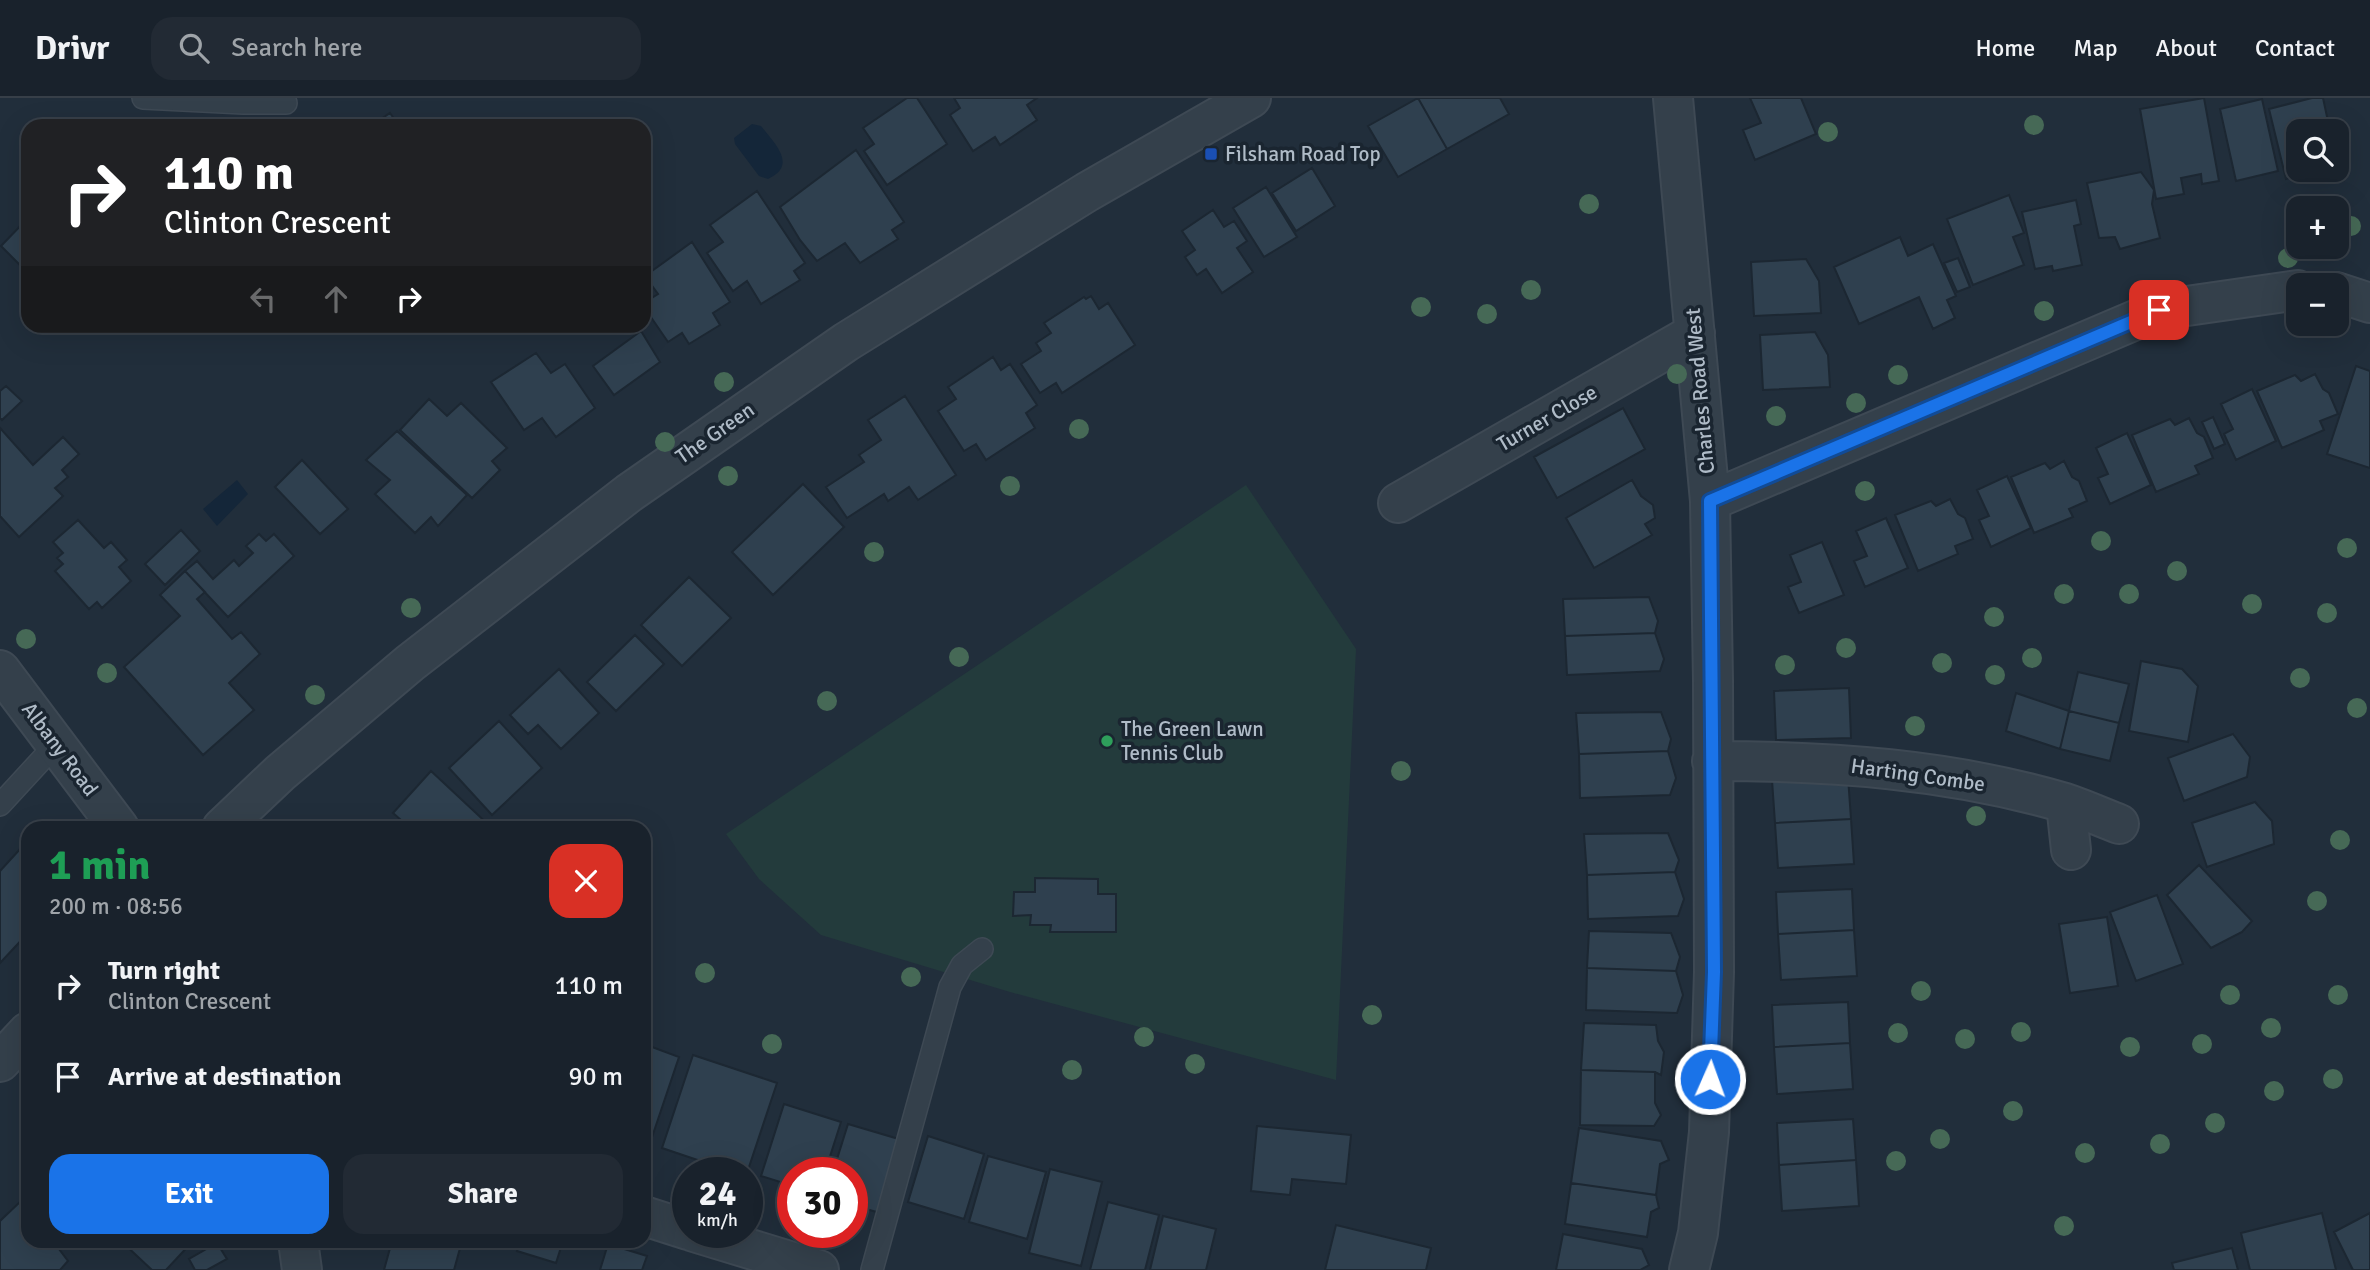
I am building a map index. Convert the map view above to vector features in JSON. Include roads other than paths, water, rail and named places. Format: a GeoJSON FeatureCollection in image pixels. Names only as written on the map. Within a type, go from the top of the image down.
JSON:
{"type":"FeatureCollection","features":[{"type":"Feature","properties":{"kind":"street","name":"The Green"},"geometry":{"type":"LineString","coordinates":[[229,821],[280,773],[410,663],[629,493],[846,342],[1087,192],[1251,98]]}},
{"type":"Feature","properties":{"kind":"street","name":"Charles Road West"},"geometry":{"type":"LineString","coordinates":[[1673,98],[1710,501],[1714,972],[1709,1132],[1698,1233],[1689,1270]]}},
{"type":"Feature","properties":{"kind":"street"},"geometry":{"type":"LineString","coordinates":[[1710,501],[2159,310],[2286,292]]}},
{"type":"Feature","properties":{"kind":"street"},"geometry":{"type":"LineString","coordinates":[[2349,296],[2370,303]]}},
{"type":"Feature","properties":{"kind":"street","name":"Turner Close"},"geometry":{"type":"LineString","coordinates":[[1398,503],[1695,333]]}},
{"type":"Feature","properties":{"kind":"street","name":"Albany Road"},"geometry":{"type":"LineString","coordinates":[[0,670],[114,821]]}},
{"type":"Feature","properties":{"kind":"street","name":"Harting Combe"},"geometry":{"type":"LineString","coordinates":[[1712,761],[1798,761],[1894,770],[1984,783],[2066,804],[2119,824]]}},
{"type":"Feature","properties":{"kind":"street"},"geometry":{"type":"LineString","coordinates":[[2066,804],[2071,850]]}},
{"type":"Feature","properties":{"kind":"street"},"geometry":{"type":"LineString","coordinates":[[0,1062],[21,1040]]}},
{"type":"Feature","properties":{"kind":"street"},"geometry":{"type":"LineString","coordinates":[[651,1218],[672,1225]]}},
{"type":"Feature","properties":{"kind":"street"},"geometry":{"type":"LineString","coordinates":[[299,1248],[302,1270]]}},
{"type":"Feature","properties":{"kind":"street"},"geometry":{"type":"LineString","coordinates":[[747,1248],[819,1270]]}},
{"type":"Feature","properties":{"kind":"lane"},"geometry":{"type":"LineString","coordinates":[[143,98],[286,103]]}},
{"type":"Feature","properties":{"kind":"lane"},"geometry":{"type":"LineString","coordinates":[[0,805],[57,743]]}},
{"type":"Feature","properties":{"kind":"lane"},"geometry":{"type":"LineString","coordinates":[[872,1270],[950,987],[962,965],[982,948]]}},
{"type":"Feature","properties":{"kind":"water"},"geometry":{"type":"Polygon","coordinates":[[[752,124],[761,126],[781,154],[782,167],[768,179],[759,176],[735,144],[734,138],[752,124]]]}},
{"type":"Feature","properties":{"kind":"water"},"geometry":{"type":"Polygon","coordinates":[[[237,480],[248,494],[217,526],[203,509],[237,480]]]}},
{"type":"Feature","properties":{"kind":"place","name":"Filsham Road Top"},"geometry":{"type":"Point","coordinates":[1211,154]}},
{"type":"Feature","properties":{"kind":"place","name":"The Green Lawn Tennis Club"},"geometry":{"type":"Point","coordinates":[1107,741]}}]}
